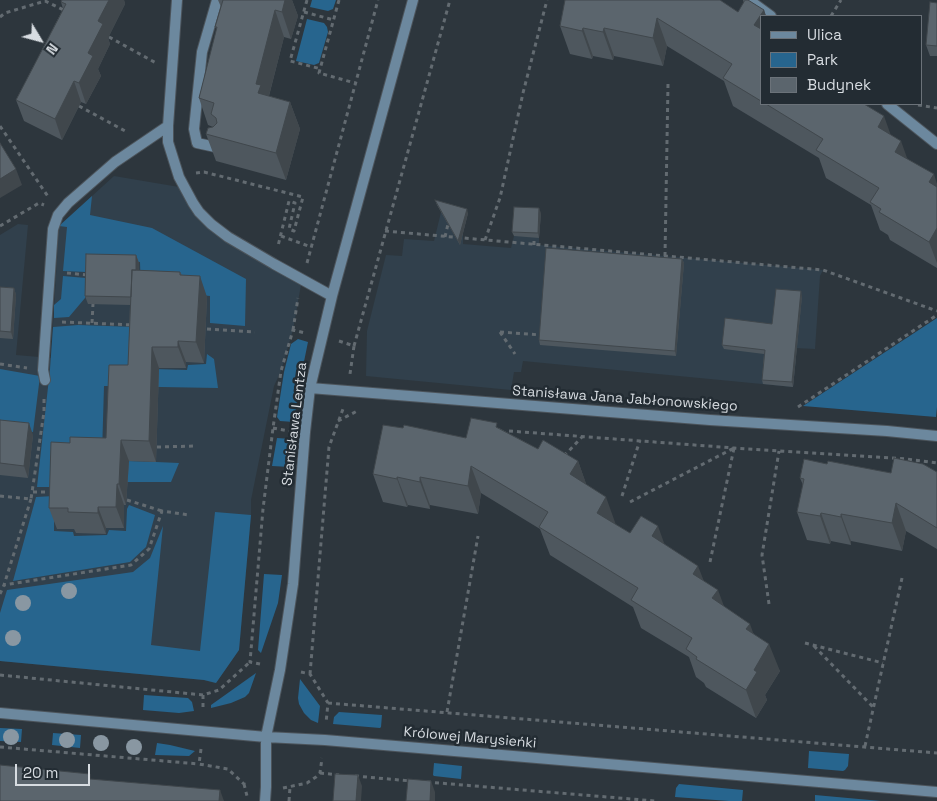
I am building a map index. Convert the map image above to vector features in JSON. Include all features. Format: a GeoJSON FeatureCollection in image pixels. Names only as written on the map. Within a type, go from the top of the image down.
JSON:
{"type":"FeatureCollection","features":[{"type":"Feature","properties":{"kind":"street"},"geometry":{"type":"LineString","coordinates":[[177,0],[168,142],[179,177],[199,212],[211,224],[228,237],[332,296]]}},
{"type":"Feature","properties":{"kind":"street"},"geometry":{"type":"LineString","coordinates":[[217,0],[202,52],[194,129],[198,143],[220,148]]}},
{"type":"Feature","properties":{"kind":"street","name":"Stanisława Lentza"},"geometry":{"type":"LineString","coordinates":[[265,801],[266,736],[280,670],[293,584],[310,388],[332,296],[413,0]]}},
{"type":"Feature","properties":{"kind":"street"},"geometry":{"type":"LineString","coordinates":[[750,0],[770,15]]}},
{"type":"Feature","properties":{"kind":"street"},"geometry":{"type":"LineString","coordinates":[[888,105],[937,144]]}},
{"type":"Feature","properties":{"kind":"street"},"geometry":{"type":"LineString","coordinates":[[44,375],[53,229],[60,213],[68,203],[115,162],[168,126]]}},
{"type":"Feature","properties":{"kind":"street","name":"Stanisława Jana Jabłonowskiego"},"geometry":{"type":"LineString","coordinates":[[310,388],[937,436]]}},
{"type":"Feature","properties":{"kind":"street","name":"Królowej Marysieńki"},"geometry":{"type":"LineString","coordinates":[[0,713],[937,792]]}},
{"type":"Feature","properties":{"kind":"path"},"geometry":{"type":"LineString","coordinates":[[307,0],[290,61],[321,69]]}},
{"type":"Feature","properties":{"kind":"path"},"geometry":{"type":"LineString","coordinates":[[339,0],[319,74],[355,83]]}},
{"type":"Feature","properties":{"kind":"path"},"geometry":{"type":"LineString","coordinates":[[0,675],[203,695],[220,690],[250,662],[263,509],[281,371],[293,330],[302,279],[378,0]]}},
{"type":"Feature","properties":{"kind":"path"},"geometry":{"type":"LineString","coordinates":[[349,375],[354,346],[450,0]]}},
{"type":"Feature","properties":{"kind":"path"},"geometry":{"type":"LineString","coordinates":[[485,240],[500,198],[523,93],[547,0]]}},
{"type":"Feature","properties":{"kind":"path"},"geometry":{"type":"LineString","coordinates":[[832,15],[841,0]]}},
{"type":"Feature","properties":{"kind":"path"},"geometry":{"type":"LineString","coordinates":[[0,17],[5,13],[45,1],[72,14]]}},
{"type":"Feature","properties":{"kind":"path"},"geometry":{"type":"LineString","coordinates":[[304,12],[334,20]]}},
{"type":"Feature","properties":{"kind":"path"},"geometry":{"type":"LineString","coordinates":[[108,36],[142,55]]}},
{"type":"Feature","properties":{"kind":"path"},"geometry":{"type":"LineString","coordinates":[[665,256],[668,84]]}},
{"type":"Feature","properties":{"kind":"path"},"geometry":{"type":"LineString","coordinates":[[917,105],[937,108]]}},
{"type":"Feature","properties":{"kind":"path"},"geometry":{"type":"LineString","coordinates":[[80,106],[110,123]]}},
{"type":"Feature","properties":{"kind":"path"},"geometry":{"type":"LineString","coordinates":[[0,126],[44,191]]}},
{"type":"Feature","properties":{"kind":"path"},"geometry":{"type":"LineString","coordinates":[[193,174],[204,172],[303,197],[294,231],[289,230],[295,203],[290,201],[277,251]]}},
{"type":"Feature","properties":{"kind":"path"},"geometry":{"type":"LineString","coordinates":[[0,226],[39,202],[60,213]]}},
{"type":"Feature","properties":{"kind":"path"},"geometry":{"type":"LineString","coordinates":[[445,237],[448,224]]}},
{"type":"Feature","properties":{"kind":"path"},"geometry":{"type":"LineString","coordinates":[[386,231],[823,270],[937,311]]}},
{"type":"Feature","properties":{"kind":"path"},"geometry":{"type":"LineString","coordinates":[[280,236],[311,248]]}},
{"type":"Feature","properties":{"kind":"path"},"geometry":{"type":"LineString","coordinates":[[534,237],[534,244]]}},
{"type":"Feature","properties":{"kind":"path"},"geometry":{"type":"LineString","coordinates":[[92,323],[93,304]]}},
{"type":"Feature","properties":{"kind":"path"},"geometry":{"type":"LineString","coordinates":[[794,426],[795,408],[937,315]]}},
{"type":"Feature","properties":{"kind":"path"},"geometry":{"type":"LineString","coordinates":[[46,322],[141,326]]}},
{"type":"Feature","properties":{"kind":"path"},"geometry":{"type":"LineString","coordinates":[[207,329],[255,332]]}},
{"type":"Feature","properties":{"kind":"path"},"geometry":{"type":"LineString","coordinates":[[293,330],[309,333]]}},
{"type":"Feature","properties":{"kind":"path"},"geometry":{"type":"LineString","coordinates":[[515,354],[500,332],[541,335]]}},
{"type":"Feature","properties":{"kind":"path"},"geometry":{"type":"LineString","coordinates":[[334,340],[354,346]]}},
{"type":"Feature","properties":{"kind":"path"},"geometry":{"type":"LineString","coordinates":[[0,364],[44,375],[44,412],[33,492],[0,594]]}},
{"type":"Feature","properties":{"kind":"path"},"geometry":{"type":"LineString","coordinates":[[325,726],[328,703],[310,674],[329,446],[345,403]]}},
{"type":"Feature","properties":{"kind":"path"},"geometry":{"type":"LineString","coordinates":[[273,428],[291,431]]}},
{"type":"Feature","properties":{"kind":"path"},"geometry":{"type":"LineString","coordinates":[[509,431],[907,459],[937,463]]}},
{"type":"Feature","properties":{"kind":"path"},"geometry":{"type":"LineString","coordinates":[[326,436],[332,439]]}},
{"type":"Feature","properties":{"kind":"path"},"geometry":{"type":"LineString","coordinates":[[564,457],[582,436]]}},
{"type":"Feature","properties":{"kind":"path"},"geometry":{"type":"LineString","coordinates":[[622,496],[640,440]]}},
{"type":"Feature","properties":{"kind":"path"},"geometry":{"type":"LineString","coordinates":[[157,447],[196,446]]}},
{"type":"Feature","properties":{"kind":"path"},"geometry":{"type":"LineString","coordinates":[[630,502],[734,448]]}},
{"type":"Feature","properties":{"kind":"path"},"geometry":{"type":"LineString","coordinates":[[710,562],[734,448]]}},
{"type":"Feature","properties":{"kind":"path"},"geometry":{"type":"LineString","coordinates":[[769,604],[762,555],[779,451]]}},
{"type":"Feature","properties":{"kind":"path"},"geometry":{"type":"LineString","coordinates":[[33,492],[61,492]]}},
{"type":"Feature","properties":{"kind":"path"},"geometry":{"type":"LineString","coordinates":[[0,496],[31,499]]}},
{"type":"Feature","properties":{"kind":"path"},"geometry":{"type":"LineString","coordinates":[[127,500],[162,511],[189,515]]}},
{"type":"Feature","properties":{"kind":"path"},"geometry":{"type":"LineString","coordinates":[[4,585],[131,565],[149,549],[162,511]]}},
{"type":"Feature","properties":{"kind":"path"},"geometry":{"type":"LineString","coordinates":[[447,712],[478,536]]}},
{"type":"Feature","properties":{"kind":"path"},"geometry":{"type":"LineString","coordinates":[[865,746],[902,578]]}},
{"type":"Feature","properties":{"kind":"path"},"geometry":{"type":"LineString","coordinates":[[805,643],[884,663]]}},
{"type":"Feature","properties":{"kind":"path"},"geometry":{"type":"LineString","coordinates":[[814,646],[874,707]]}},
{"type":"Feature","properties":{"kind":"path"},"geometry":{"type":"LineString","coordinates":[[250,662],[260,664]]}},
{"type":"Feature","properties":{"kind":"path"},"geometry":{"type":"LineString","coordinates":[[301,672],[310,674]]}},
{"type":"Feature","properties":{"kind":"path"},"geometry":{"type":"LineString","coordinates":[[203,695],[203,710]]}},
{"type":"Feature","properties":{"kind":"path"},"geometry":{"type":"LineString","coordinates":[[328,703],[937,752]]}},
{"type":"Feature","properties":{"kind":"path"},"geometry":{"type":"LineString","coordinates":[[0,747],[199,764],[228,769],[244,784],[252,785]]}},
{"type":"Feature","properties":{"kind":"path"},"geometry":{"type":"LineString","coordinates":[[199,764],[201,750]]}},
{"type":"Feature","properties":{"kind":"path"},"geometry":{"type":"LineString","coordinates":[[320,773],[322,757]]}},
{"type":"Feature","properties":{"kind":"path"},"geometry":{"type":"LineString","coordinates":[[280,788],[307,783],[320,773],[339,775]]}},
{"type":"Feature","properties":{"kind":"path"},"geometry":{"type":"LineString","coordinates":[[349,775],[417,781]]}},
{"type":"Feature","properties":{"kind":"path"},"geometry":{"type":"LineString","coordinates":[[427,782],[655,801]]}},
{"type":"Feature","properties":{"kind":"path"},"geometry":{"type":"LineString","coordinates":[[289,801],[290,787]]}},
{"type":"Feature","properties":{"kind":"shaded area"},"geometry":{"type":"Polygon","coordinates":[[[114,176],[185,188],[211,224],[302,279],[293,330],[281,371],[274,386],[251,500],[239,650],[216,683],[204,680],[0,661],[0,235],[18,224],[28,225],[16,355],[51,358],[59,226],[114,176]]]}},
{"type":"Feature","properties":{"kind":"shaded area"},"geometry":{"type":"Polygon","coordinates":[[[442,208],[468,213],[463,233],[463,244],[511,248],[514,236],[515,211],[539,238],[539,245],[823,270],[820,276],[815,349],[795,348],[796,360],[793,387],[523,361],[521,372],[514,372],[511,390],[366,376],[367,331],[386,255],[402,256],[404,239],[434,241],[442,208]]]}},
{"type":"Feature","properties":{"kind":"green space"},"geometry":{"type":"Polygon","coordinates":[[[312,0],[336,0],[333,9],[328,11],[310,7],[312,0]]]}},
{"type":"Feature","properties":{"kind":"green space"},"geometry":{"type":"Polygon","coordinates":[[[307,19],[324,23],[328,32],[319,63],[314,65],[296,61],[307,19]]]}},
{"type":"Feature","properties":{"kind":"green space"},"geometry":{"type":"Polygon","coordinates":[[[92,196],[90,215],[152,228],[246,279],[245,326],[210,323],[210,296],[191,294],[141,295],[140,262],[87,260],[86,272],[63,271],[67,227],[59,226],[92,196]]]}},
{"type":"Feature","properties":{"kind":"green space"},"geometry":{"type":"Polygon","coordinates":[[[63,276],[86,278],[85,298],[69,317],[54,318],[54,305],[61,299],[63,276]]]}},
{"type":"Feature","properties":{"kind":"green space"},"geometry":{"type":"Polygon","coordinates":[[[937,318],[936,417],[803,406],[937,318]]]}},
{"type":"Feature","properties":{"kind":"green space"},"geometry":{"type":"Polygon","coordinates":[[[78,325],[136,327],[154,369],[187,370],[188,365],[206,364],[207,354],[214,359],[218,388],[104,386],[102,454],[55,487],[37,487],[53,327],[78,325]]]}},
{"type":"Feature","properties":{"kind":"green space"},"geometry":{"type":"Polygon","coordinates":[[[298,339],[308,342],[294,422],[280,421],[277,417],[284,372],[291,344],[298,339]]]}},
{"type":"Feature","properties":{"kind":"green space"},"geometry":{"type":"Polygon","coordinates":[[[0,369],[40,376],[33,432],[0,429],[0,369]]]}},
{"type":"Feature","properties":{"kind":"green space"},"geometry":{"type":"Polygon","coordinates":[[[277,438],[292,439],[290,467],[272,466],[277,438]]]}},
{"type":"Feature","properties":{"kind":"green space"},"geometry":{"type":"Polygon","coordinates":[[[127,461],[179,463],[171,482],[126,482],[127,461]]]}},
{"type":"Feature","properties":{"kind":"green space"},"geometry":{"type":"Polygon","coordinates":[[[54,496],[54,531],[73,532],[74,536],[107,535],[109,530],[126,531],[127,509],[129,505],[155,515],[146,547],[130,562],[13,581],[36,497],[54,496]]]}},
{"type":"Feature","properties":{"kind":"green space"},"geometry":{"type":"Polygon","coordinates":[[[215,512],[251,515],[239,650],[216,683],[204,680],[0,661],[0,613],[7,590],[133,572],[150,558],[163,526],[151,645],[200,651],[215,512]]]}},
{"type":"Feature","properties":{"kind":"green space"},"geometry":{"type":"Polygon","coordinates":[[[264,574],[282,575],[278,603],[261,653],[258,650],[264,574]]]}},
{"type":"Feature","properties":{"kind":"green space"},"geometry":{"type":"Polygon","coordinates":[[[256,673],[249,693],[245,697],[211,708],[211,705],[256,673]]]}},
{"type":"Feature","properties":{"kind":"green space"},"geometry":{"type":"Polygon","coordinates":[[[300,679],[320,706],[318,723],[311,720],[304,713],[299,704],[300,679]]]}},
{"type":"Feature","properties":{"kind":"green space"},"geometry":{"type":"Polygon","coordinates":[[[144,695],[188,698],[192,702],[194,711],[179,713],[143,710],[144,695]]]}},
{"type":"Feature","properties":{"kind":"green space"},"geometry":{"type":"Polygon","coordinates":[[[339,712],[382,715],[381,727],[333,724],[334,717],[339,712]]]}},
{"type":"Feature","properties":{"kind":"green space"},"geometry":{"type":"Polygon","coordinates":[[[0,728],[22,729],[21,742],[0,741],[0,728]]]}},
{"type":"Feature","properties":{"kind":"green space"},"geometry":{"type":"Polygon","coordinates":[[[53,733],[81,735],[80,748],[52,745],[53,733]]]}},
{"type":"Feature","properties":{"kind":"green space"},"geometry":{"type":"Polygon","coordinates":[[[157,743],[195,751],[189,756],[155,755],[157,743]]]}},
{"type":"Feature","properties":{"kind":"green space"},"geometry":{"type":"Polygon","coordinates":[[[809,751],[849,754],[848,766],[843,771],[808,768],[809,751]]]}},
{"type":"Feature","properties":{"kind":"green space"},"geometry":{"type":"Polygon","coordinates":[[[434,763],[462,766],[461,779],[434,776],[434,763]]]}},
{"type":"Feature","properties":{"kind":"green space"},"geometry":{"type":"Polygon","coordinates":[[[679,784],[743,790],[742,801],[675,797],[676,788],[679,784]]]}},
{"type":"Feature","properties":{"kind":"green space"},"geometry":{"type":"Polygon","coordinates":[[[815,795],[881,801],[815,801],[815,795]]]}},
{"type":"Feature","properties":{"kind":"building"},"geometry":{"type":"Polygon","coordinates":[[[62,0],[109,0],[98,21],[103,24],[88,53],[93,56],[79,83],[74,81],[55,119],[16,100],[66,4],[61,2],[62,0]]]}},
{"type":"Feature","properties":{"kind":"building"},"geometry":{"type":"Polygon","coordinates":[[[223,0],[285,0],[282,12],[275,10],[256,84],[261,85],[258,93],[290,102],[276,153],[206,134],[208,128],[213,127],[217,123],[216,118],[211,114],[214,103],[199,98],[223,0]]]}},
{"type":"Feature","properties":{"kind":"building"},"geometry":{"type":"Polygon","coordinates":[[[565,0],[720,0],[738,12],[745,0],[748,0],[764,10],[754,25],[760,28],[760,100],[723,78],[732,64],[657,18],[653,38],[604,28],[603,32],[583,28],[582,31],[560,26],[565,0]]]}},
{"type":"Feature","properties":{"kind":"building"},"geometry":{"type":"Polygon","coordinates":[[[930,2],[937,3],[937,46],[926,45],[930,2]]]}},
{"type":"Feature","properties":{"kind":"building"},"geometry":{"type":"Polygon","coordinates":[[[768,105],[866,105],[884,116],[878,127],[901,141],[895,152],[934,174],[929,182],[937,187],[937,228],[929,242],[879,212],[881,209],[870,202],[879,188],[816,150],[823,139],[768,105]]]}},
{"type":"Feature","properties":{"kind":"building"},"geometry":{"type":"Polygon","coordinates":[[[0,143],[16,169],[0,179],[0,143]]]}},
{"type":"Feature","properties":{"kind":"building"},"geometry":{"type":"Polygon","coordinates":[[[435,200],[467,209],[458,241],[435,200]]]}},
{"type":"Feature","properties":{"kind":"building"},"geometry":{"type":"Polygon","coordinates":[[[514,207],[539,208],[538,233],[512,232],[514,207]]]}},
{"type":"Feature","properties":{"kind":"building"},"geometry":{"type":"Polygon","coordinates":[[[546,248],[682,259],[675,351],[539,340],[546,248]]]}},
{"type":"Feature","properties":{"kind":"building"},"geometry":{"type":"Polygon","coordinates":[[[86,254],[136,255],[136,270],[132,270],[131,297],[85,296],[86,254]]]}},
{"type":"Feature","properties":{"kind":"building"},"geometry":{"type":"Polygon","coordinates":[[[132,270],[180,272],[180,275],[200,276],[196,342],[178,341],[178,347],[152,347],[149,441],[121,440],[116,507],[98,507],[98,513],[68,512],[68,508],[49,508],[51,442],[70,443],[70,437],[106,438],[109,365],[128,365],[132,270]]]}},
{"type":"Feature","properties":{"kind":"building"},"geometry":{"type":"Polygon","coordinates":[[[0,287],[14,288],[11,332],[0,331],[0,287]]]}},
{"type":"Feature","properties":{"kind":"building"},"geometry":{"type":"Polygon","coordinates":[[[776,289],[801,291],[792,382],[762,380],[765,350],[722,345],[725,318],[772,324],[776,289]]]}},
{"type":"Feature","properties":{"kind":"building"},"geometry":{"type":"Polygon","coordinates":[[[471,418],[497,423],[496,427],[538,449],[543,440],[578,461],[570,474],[606,497],[597,513],[630,533],[641,516],[658,526],[652,536],[698,566],[693,574],[718,590],[712,598],[750,624],[746,629],[769,644],[754,670],[757,672],[746,690],[696,659],[697,657],[686,649],[692,638],[631,600],[638,588],[539,527],[548,512],[471,466],[468,486],[420,477],[420,482],[373,474],[383,425],[403,428],[404,425],[466,438],[471,418]]]}},
{"type":"Feature","properties":{"kind":"building"},"geometry":{"type":"Polygon","coordinates":[[[0,420],[29,423],[24,466],[0,463],[0,420]]]}},
{"type":"Feature","properties":{"kind":"building"},"geometry":{"type":"Polygon","coordinates":[[[894,458],[923,464],[937,472],[937,528],[896,503],[892,523],[841,514],[841,517],[821,513],[820,516],[797,512],[804,479],[800,478],[804,459],[827,464],[828,461],[891,473],[894,458]]]}},
{"type":"Feature","properties":{"kind":"building"},"geometry":{"type":"Polygon","coordinates":[[[0,765],[90,774],[90,779],[220,790],[219,801],[0,801],[0,765]]]}},
{"type":"Feature","properties":{"kind":"building"},"geometry":{"type":"Polygon","coordinates":[[[335,774],[358,775],[356,801],[333,801],[335,774]]]}},
{"type":"Feature","properties":{"kind":"building"},"geometry":{"type":"Polygon","coordinates":[[[408,779],[431,781],[430,801],[406,801],[408,779]]]}}]}
